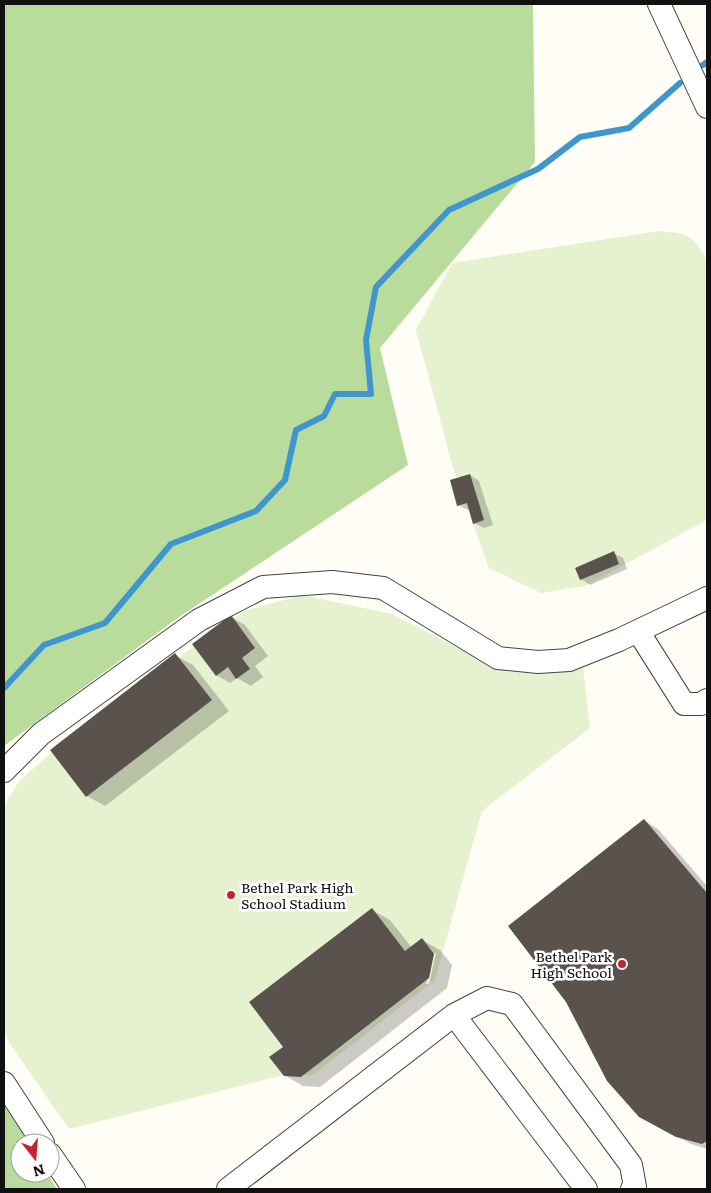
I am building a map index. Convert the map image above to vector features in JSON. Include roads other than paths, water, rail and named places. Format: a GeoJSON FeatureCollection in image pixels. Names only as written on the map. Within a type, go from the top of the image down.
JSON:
{"type":"FeatureCollection","features":[{"type":"Feature","properties":{"kind":"street"},"geometry":{"type":"LineString","coordinates":[[659,4],[707,107]]}},
{"type":"Feature","properties":{"kind":"street"},"geometry":{"type":"LineString","coordinates":[[4,771],[41,734],[199,620],[264,587],[332,582],[383,588],[498,658],[538,662],[569,660],[638,631],[707,598]]}},
{"type":"Feature","properties":{"kind":"street"},"geometry":{"type":"LineString","coordinates":[[638,631],[684,704],[701,704],[707,700]]}},
{"type":"Feature","properties":{"kind":"street"},"geometry":{"type":"LineString","coordinates":[[228,1189],[454,1015],[487,998],[512,1004],[632,1165],[635,1187],[632,1189]]}},
{"type":"Feature","properties":{"kind":"street"},"geometry":{"type":"LineString","coordinates":[[454,1015],[586,1189]]}},
{"type":"Feature","properties":{"kind":"street"},"geometry":{"type":"LineString","coordinates":[[4,1083],[36,1133]]}},
{"type":"Feature","properties":{"kind":"street"},"geometry":{"type":"LineString","coordinates":[[60,1169],[74,1189]]}},
{"type":"Feature","properties":{"kind":"waterway"},"geometry":{"type":"LineString","coordinates":[[703,65],[707,62]]}},
{"type":"Feature","properties":{"kind":"waterway"},"geometry":{"type":"LineString","coordinates":[[4,688],[44,645],[105,623],[171,544],[256,511],[285,480],[296,430],[324,416],[335,394],[371,394],[366,340],[376,287],[449,210],[538,169],[580,137],[629,128],[680,83]]}},
{"type":"Feature","properties":{"kind":"place","name":"Bethel Park High School Stadium"},"geometry":{"type":"Point","coordinates":[231,895]}},
{"type":"Feature","properties":{"kind":"place","name":"Bethel Park High School"},"geometry":{"type":"Point","coordinates":[622,964]}}]}
